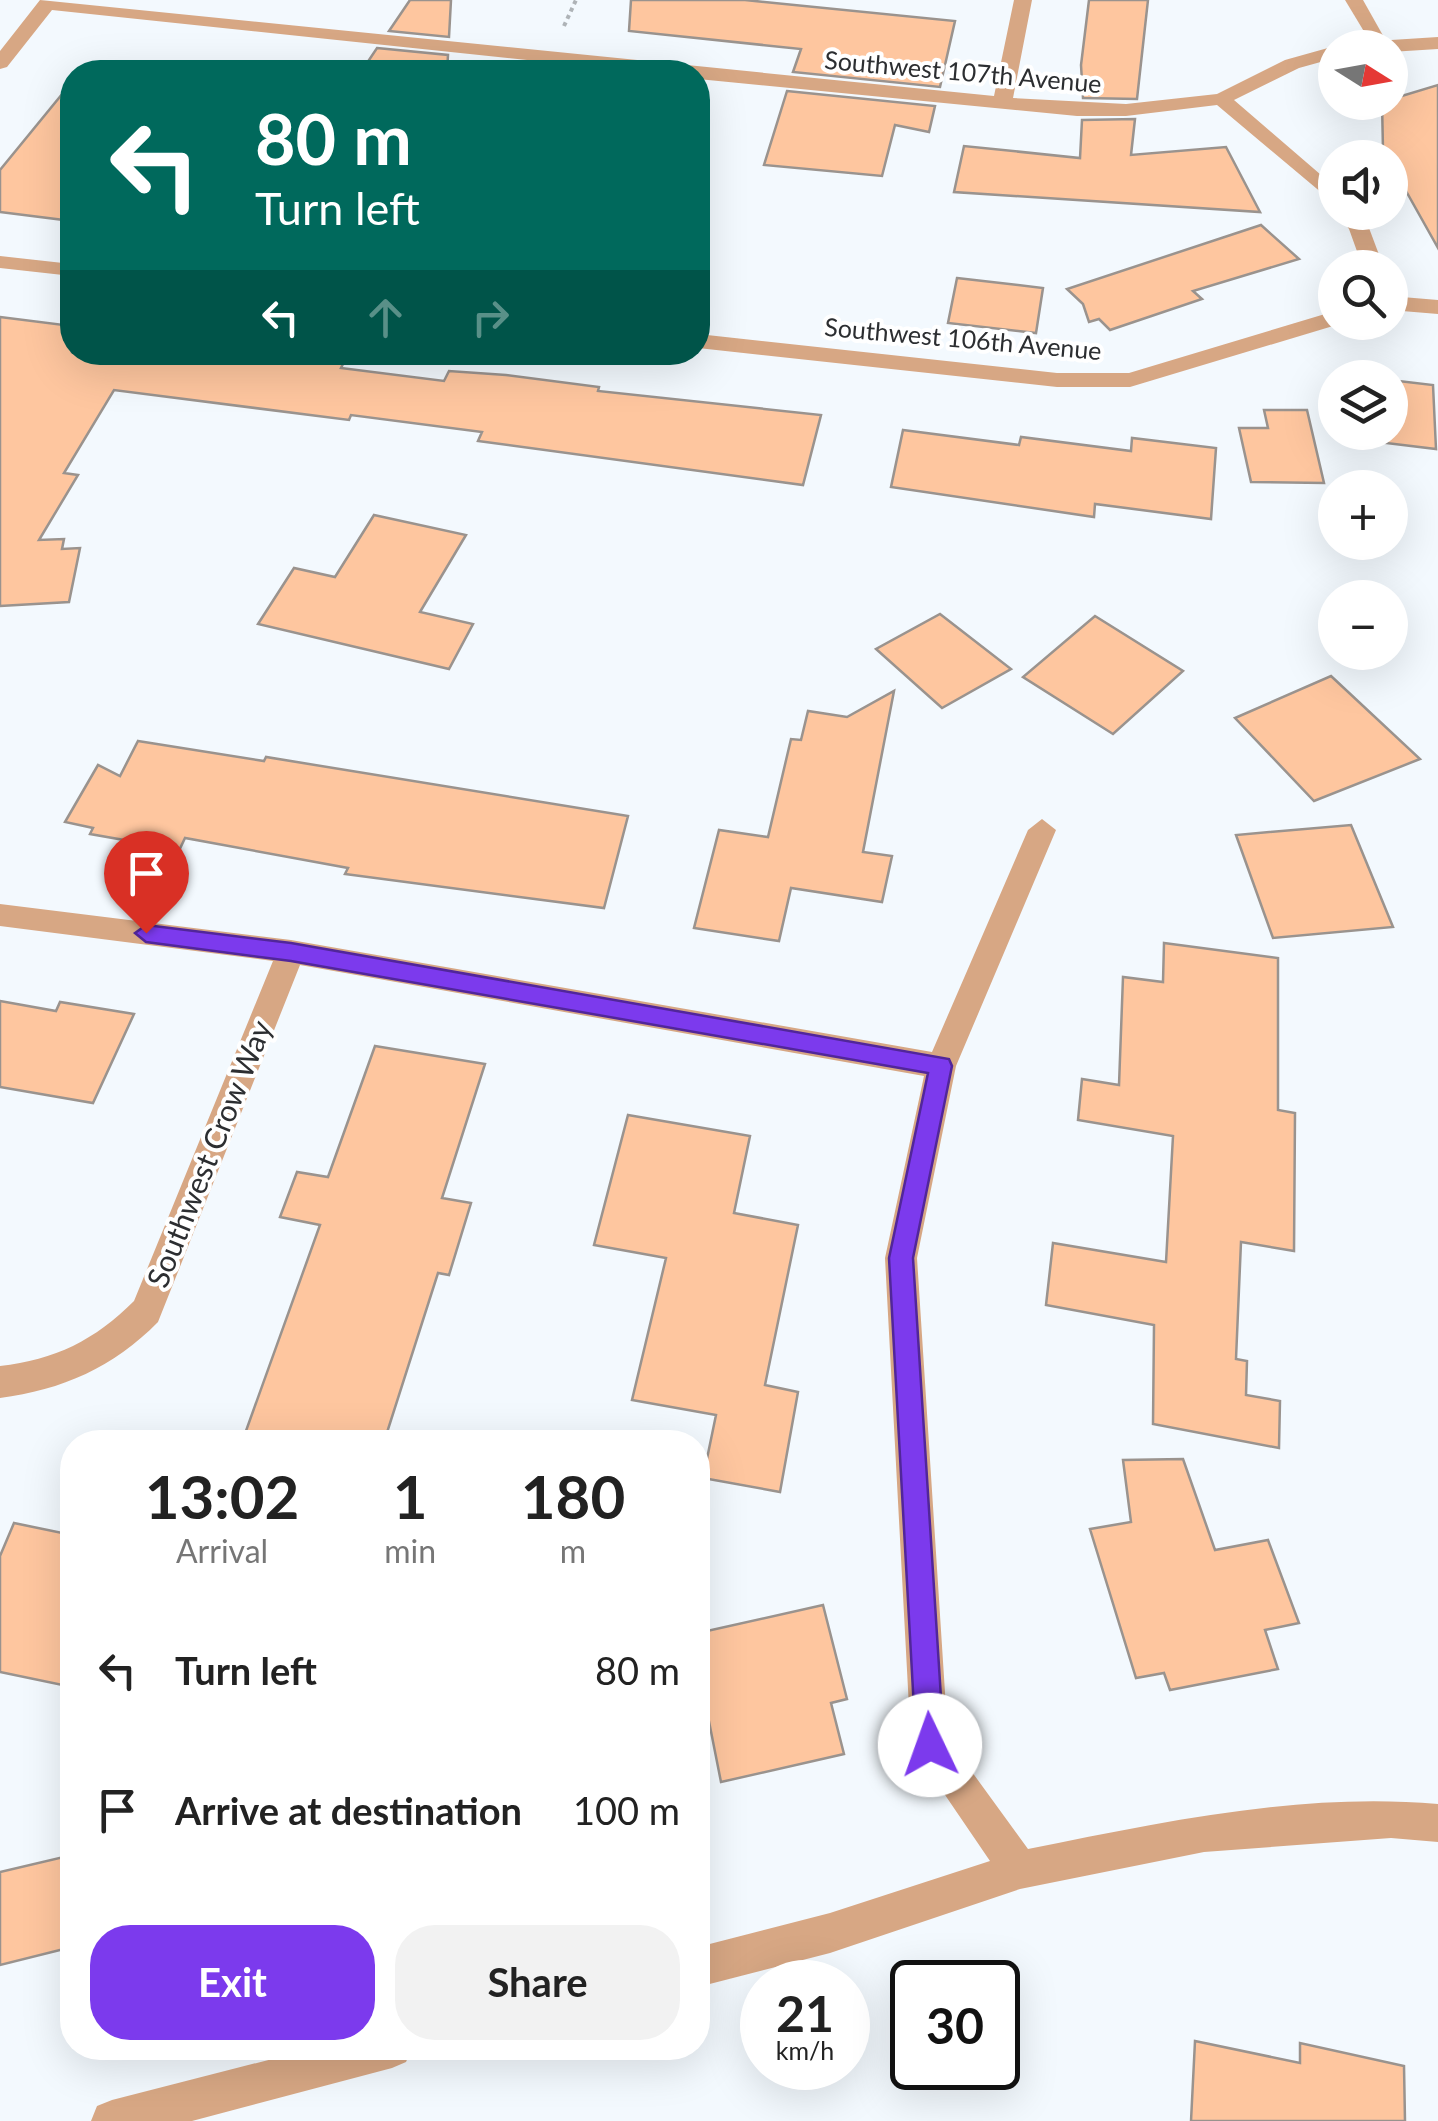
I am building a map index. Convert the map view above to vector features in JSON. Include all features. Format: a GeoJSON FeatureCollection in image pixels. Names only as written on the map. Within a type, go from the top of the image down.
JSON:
{"type":"FeatureCollection","features":[{"type":"Feature","properties":{"kind":"street"},"geometry":{"type":"LineString","coordinates":[[1003,102],[1023,0]]}},
{"type":"Feature","properties":{"kind":"street"},"geometry":{"type":"LineString","coordinates":[[1354,0],[1373,30]]}},
{"type":"Feature","properties":{"kind":"street"},"geometry":{"type":"LineString","coordinates":[[0,62],[48,2],[580,60]]}},
{"type":"Feature","properties":{"kind":"street"},"geometry":{"type":"LineString","coordinates":[[1408,44],[1438,42]]}},
{"type":"Feature","properties":{"kind":"street","name":"Southwest 107th Avenue"},"geometry":{"type":"LineString","coordinates":[[710,74],[1126,110],[1221,99],[1292,64],[1318,57]]}},
{"type":"Feature","properties":{"kind":"street"},"geometry":{"type":"LineString","coordinates":[[1221,99],[1318,183]]}},
{"type":"Feature","properties":{"kind":"street"},"geometry":{"type":"LineString","coordinates":[[0,262],[60,269]]}},
{"type":"Feature","properties":{"kind":"street"},"geometry":{"type":"LineString","coordinates":[[1408,304],[1438,307]]}},
{"type":"Feature","properties":{"kind":"street","name":"Southwest 106th Avenue"},"geometry":{"type":"LineString","coordinates":[[710,342],[1057,380],[1130,380],[1318,323]]}},
{"type":"Feature","properties":{"kind":"street"},"geometry":{"type":"LineString","coordinates":[[1020,1870],[930,1745],[901,1258],[941,1066],[1042,830]]}},
{"type":"Feature","properties":{"kind":"street"},"geometry":{"type":"LineString","coordinates":[[0,915],[291,952],[941,1066]]}},
{"type":"Feature","properties":{"kind":"street","name":"Southwest Crow Way"},"geometry":{"type":"LineString","coordinates":[[0,1382],[76,1366],[124,1335],[146,1311],[291,952]]}},
{"type":"Feature","properties":{"kind":"street"},"geometry":{"type":"LineString","coordinates":[[710,1965],[830,1933],[1020,1870],[1204,1832],[1391,1819],[1438,1823]]}},
{"type":"Feature","properties":{"kind":"street"},"geometry":{"type":"LineString","coordinates":[[112,2121],[346,2060]]}},
{"type":"Feature","properties":{"kind":"building"},"geometry":{"type":"Polygon","coordinates":[[[410,0],[451,0],[449,37],[389,31],[410,0]]]}},
{"type":"Feature","properties":{"kind":"building"},"geometry":{"type":"Polygon","coordinates":[[[631,0],[745,0],[955,21],[940,87],[793,72],[801,49],[629,31],[631,0]]]}},
{"type":"Feature","properties":{"kind":"building"},"geometry":{"type":"Polygon","coordinates":[[[1089,0],[1148,0],[1137,99],[1083,98],[1081,65],[1089,0]]]}},
{"type":"Feature","properties":{"kind":"building"},"geometry":{"type":"Polygon","coordinates":[[[377,48],[448,55],[448,60],[369,60],[377,48]]]}},
{"type":"Feature","properties":{"kind":"building"},"geometry":{"type":"Polygon","coordinates":[[[1438,85],[1438,248],[1408,195],[1408,140],[1383,140],[1382,120],[1408,120],[1408,94],[1438,85]]]}},
{"type":"Feature","properties":{"kind":"building"},"geometry":{"type":"Polygon","coordinates":[[[787,91],[935,106],[929,132],[895,125],[882,176],[764,165],[787,91]]]}},
{"type":"Feature","properties":{"kind":"building"},"geometry":{"type":"Polygon","coordinates":[[[60,97],[60,220],[0,212],[0,170],[60,97]]]}},
{"type":"Feature","properties":{"kind":"building"},"geometry":{"type":"Polygon","coordinates":[[[1135,119],[1131,155],[1226,147],[1260,212],[954,192],[964,146],[1080,158],[1082,120],[1135,119]]]}},
{"type":"Feature","properties":{"kind":"building"},"geometry":{"type":"Polygon","coordinates":[[[1261,225],[1299,259],[1193,291],[1202,299],[1110,330],[1099,319],[1089,322],[1083,304],[1067,289],[1261,225]]]}},
{"type":"Feature","properties":{"kind":"building"},"geometry":{"type":"Polygon","coordinates":[[[957,278],[1043,288],[1036,333],[948,323],[957,278]]]}},
{"type":"Feature","properties":{"kind":"building"},"geometry":{"type":"Polygon","coordinates":[[[0,317],[60,324],[60,365],[342,365],[341,368],[444,381],[449,371],[821,415],[803,485],[478,441],[482,432],[351,415],[349,420],[114,390],[64,473],[78,475],[39,540],[64,539],[62,549],[80,548],[69,602],[0,606],[0,317]]]}},
{"type":"Feature","properties":{"kind":"building"},"geometry":{"type":"Polygon","coordinates":[[[1408,382],[1433,385],[1436,449],[1408,446],[1408,382]]]}},
{"type":"Feature","properties":{"kind":"building"},"geometry":{"type":"Polygon","coordinates":[[[1264,410],[1307,410],[1321,470],[1318,483],[1251,482],[1239,428],[1268,428],[1264,410]]]}},
{"type":"Feature","properties":{"kind":"building"},"geometry":{"type":"Polygon","coordinates":[[[903,430],[1019,445],[1021,437],[1131,451],[1132,438],[1216,448],[1211,519],[1095,504],[1094,517],[891,487],[903,430]]]}},
{"type":"Feature","properties":{"kind":"building"},"geometry":{"type":"Polygon","coordinates":[[[374,515],[466,535],[420,612],[473,624],[449,669],[258,624],[294,568],[335,577],[374,515]]]}},
{"type":"Feature","properties":{"kind":"building"},"geometry":{"type":"Polygon","coordinates":[[[940,614],[1011,669],[942,708],[876,649],[940,614]]]}},
{"type":"Feature","properties":{"kind":"building"},"geometry":{"type":"Polygon","coordinates":[[[1095,616],[1183,671],[1113,734],[1023,677],[1095,616]]]}},
{"type":"Feature","properties":{"kind":"building"},"geometry":{"type":"Polygon","coordinates":[[[1331,676],[1420,759],[1314,801],[1235,718],[1331,676]]]}},
{"type":"Feature","properties":{"kind":"building"},"geometry":{"type":"Polygon","coordinates":[[[894,691],[863,852],[892,856],[882,902],[791,888],[779,941],[694,928],[719,830],[768,837],[791,739],[801,740],[808,711],[847,717],[894,691]]]}},
{"type":"Feature","properties":{"kind":"building"},"geometry":{"type":"Polygon","coordinates":[[[138,741],[264,761],[266,757],[628,816],[604,908],[345,874],[348,868],[185,838],[176,857],[120,848],[124,840],[90,834],[93,828],[65,822],[98,765],[120,776],[138,741]]]}},
{"type":"Feature","properties":{"kind":"building"},"geometry":{"type":"Polygon","coordinates":[[[1351,825],[1393,927],[1273,938],[1236,835],[1351,825]]]}},
{"type":"Feature","properties":{"kind":"building"},"geometry":{"type":"Polygon","coordinates":[[[1164,943],[1278,958],[1278,1110],[1295,1113],[1294,1251],[1241,1242],[1236,1359],[1247,1361],[1246,1395],[1280,1401],[1279,1448],[1153,1424],[1154,1325],[1046,1305],[1053,1243],[1166,1262],[1173,1136],[1078,1120],[1082,1079],[1119,1085],[1123,977],[1163,982],[1164,943]]]}},
{"type":"Feature","properties":{"kind":"building"},"geometry":{"type":"Polygon","coordinates":[[[0,1001],[56,1011],[60,1002],[134,1014],[93,1103],[0,1087],[0,1001]]]}},
{"type":"Feature","properties":{"kind":"building"},"geometry":{"type":"Polygon","coordinates":[[[375,1046],[485,1064],[442,1198],[471,1203],[449,1275],[438,1273],[388,1430],[246,1430],[320,1225],[280,1217],[297,1172],[328,1177],[375,1046]]]}},
{"type":"Feature","properties":{"kind":"building"},"geometry":{"type":"Polygon","coordinates":[[[628,1115],[750,1136],[734,1213],[798,1225],[765,1385],[798,1392],[780,1492],[710,1479],[710,1444],[716,1415],[632,1400],[666,1258],[594,1245],[628,1115]]]}},
{"type":"Feature","properties":{"kind":"building"},"geometry":{"type":"Polygon","coordinates":[[[1183,1459],[1215,1550],[1268,1540],[1299,1623],[1265,1630],[1278,1669],[1170,1690],[1164,1673],[1136,1678],[1090,1529],[1131,1522],[1123,1460],[1183,1459]]]}},
{"type":"Feature","properties":{"kind":"building"},"geometry":{"type":"Polygon","coordinates":[[[14,1523],[60,1533],[60,1684],[0,1672],[0,1556],[14,1523]]]}},
{"type":"Feature","properties":{"kind":"building"},"geometry":{"type":"Polygon","coordinates":[[[823,1605],[847,1699],[831,1703],[844,1754],[721,1782],[710,1727],[710,1630],[823,1605]]]}},
{"type":"Feature","properties":{"kind":"building"},"geometry":{"type":"Polygon","coordinates":[[[60,1858],[60,1950],[0,1965],[0,1872],[60,1858]]]}},
{"type":"Feature","properties":{"kind":"building"},"geometry":{"type":"Polygon","coordinates":[[[1195,2041],[1300,2063],[1300,2043],[1404,2066],[1405,2121],[1191,2121],[1195,2041]]]}},
{"type":"Feature","properties":{"kind":"route"},"geometry":{"type":"LineString","coordinates":[[146,933],[291,952],[941,1066],[901,1258],[930,1745]]}}]}
